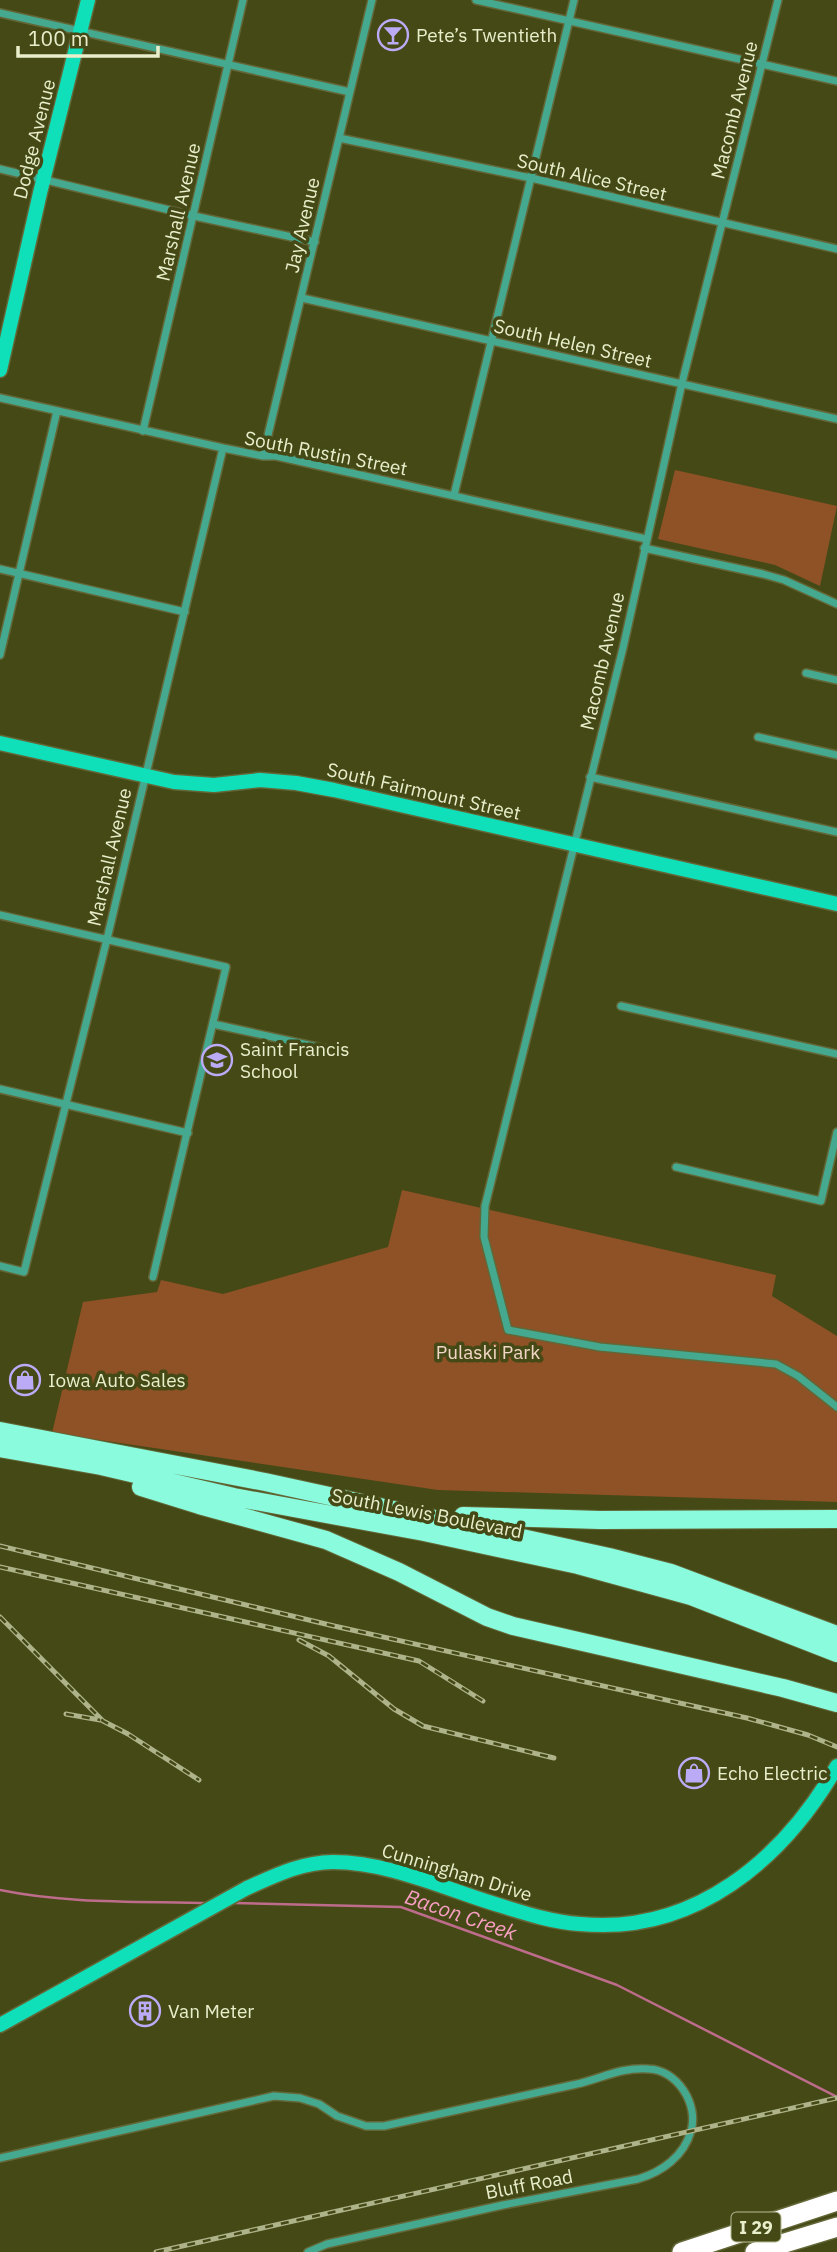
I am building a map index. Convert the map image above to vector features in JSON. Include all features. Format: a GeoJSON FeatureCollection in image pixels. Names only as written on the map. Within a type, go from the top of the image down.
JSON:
{"type":"FeatureCollection","features":[{"type":"Feature","properties":{"kind":"highway","name":"I 29"},"geometry":{"type":"LineString","coordinates":[[682,2252],[834,2202]]}},
{"type":"Feature","properties":{"kind":"highway","name":"I 29"},"geometry":{"type":"LineString","coordinates":[[755,2252],[837,2227]]}},
{"type":"Feature","properties":{"kind":"main road","name":"South Lewis Boulevard"},"geometry":{"type":"LineString","coordinates":[[0,1431],[252,1480],[560,1545],[671,1573],[837,1635]]}},
{"type":"Feature","properties":{"kind":"main road","name":"South Lewis Boulevard"},"geometry":{"type":"LineString","coordinates":[[0,1448],[101,1466],[234,1497],[424,1532],[578,1565],[691,1596],[837,1653]]}},
{"type":"Feature","properties":{"kind":"main road"},"geometry":{"type":"LineString","coordinates":[[31,1454],[326,1540],[399,1572],[486,1617],[513,1626],[837,1703]]}},
{"type":"Feature","properties":{"kind":"main road"},"geometry":{"type":"LineString","coordinates":[[393,1510],[529,1519],[837,1519]]}},
{"type":"Feature","properties":{"kind":"street","name":"Dodge Avenue"},"geometry":{"type":"LineString","coordinates":[[0,370],[5,329],[88,0]]}},
{"type":"Feature","properties":{"kind":"street","name":"Marshall Avenue"},"geometry":{"type":"LineString","coordinates":[[143,431],[243,0]]}},
{"type":"Feature","properties":{"kind":"street","name":"Jay Avenue"},"geometry":{"type":"LineString","coordinates":[[263,456],[372,0]]}},
{"type":"Feature","properties":{"kind":"street"},"geometry":{"type":"LineString","coordinates":[[476,0],[837,81]]}},
{"type":"Feature","properties":{"kind":"street"},"geometry":{"type":"LineString","coordinates":[[454,495],[575,0]]}},
{"type":"Feature","properties":{"kind":"street","name":"Macomb Avenue"},"geometry":{"type":"LineString","coordinates":[[778,0],[682,383],[623,648],[485,1206],[484,1237],[508,1330],[600,1347],[776,1364],[798,1376],[837,1407]]}},
{"type":"Feature","properties":{"kind":"street"},"geometry":{"type":"LineString","coordinates":[[0,13],[350,92]]}},
{"type":"Feature","properties":{"kind":"street","name":"South Alice Street"},"geometry":{"type":"LineString","coordinates":[[339,138],[531,178],[837,249]]}},
{"type":"Feature","properties":{"kind":"street"},"geometry":{"type":"LineString","coordinates":[[0,169],[314,242]]}},
{"type":"Feature","properties":{"kind":"street","name":"South Helen Street"},"geometry":{"type":"LineString","coordinates":[[302,299],[837,419]]}},
{"type":"Feature","properties":{"kind":"street","name":"South Rustin Street"},"geometry":{"type":"LineString","coordinates":[[0,398],[143,431],[263,456],[276,456],[454,495],[763,574],[791,583],[837,604]]}},
{"type":"Feature","properties":{"kind":"street"},"geometry":{"type":"LineString","coordinates":[[0,655],[57,411]]}},
{"type":"Feature","properties":{"kind":"street","name":"Marshall Avenue"},"geometry":{"type":"LineString","coordinates":[[0,1266],[24,1272],[107,939],[223,448]]}},
{"type":"Feature","properties":{"kind":"street"},"geometry":{"type":"LineString","coordinates":[[0,569],[185,611]]}},
{"type":"Feature","properties":{"kind":"street"},"geometry":{"type":"LineString","coordinates":[[806,673],[837,680]]}},
{"type":"Feature","properties":{"kind":"street"},"geometry":{"type":"LineString","coordinates":[[758,737],[837,755]]}},
{"type":"Feature","properties":{"kind":"street","name":"South Fairmount Street"},"geometry":{"type":"LineString","coordinates":[[0,743],[195,785],[260,780],[296,783],[837,904]]}},
{"type":"Feature","properties":{"kind":"street"},"geometry":{"type":"LineString","coordinates":[[590,776],[837,832]]}},
{"type":"Feature","properties":{"kind":"street"},"geometry":{"type":"LineString","coordinates":[[0,915],[226,967],[153,1277]]}},
{"type":"Feature","properties":{"kind":"street"},"geometry":{"type":"LineString","coordinates":[[621,1006],[837,1054]]}},
{"type":"Feature","properties":{"kind":"street"},"geometry":{"type":"LineString","coordinates":[[213,1024],[345,1054]]}},
{"type":"Feature","properties":{"kind":"street"},"geometry":{"type":"LineString","coordinates":[[0,1089],[188,1133]]}},
{"type":"Feature","properties":{"kind":"street"},"geometry":{"type":"LineString","coordinates":[[676,1167],[821,1200],[837,1132]]}},
{"type":"Feature","properties":{"kind":"street","name":"Cunningham Drive"},"geometry":{"type":"LineString","coordinates":[[0,2025],[247,1888],[284,1871],[312,1864],[333,1862],[370,1866],[558,1922],[611,1925],[653,1919],[691,1907],[722,1892],[764,1860],[810,1808],[837,1766]]}},
{"type":"Feature","properties":{"kind":"street","name":"Bluff Road"},"geometry":{"type":"LineString","coordinates":[[0,2158],[274,2096],[300,2098],[319,2104],[337,2116],[366,2126],[384,2126],[590,2081],[623,2069],[652,2069],[669,2074],[688,2097],[691,2131],[678,2154],[657,2172],[638,2179],[503,2205],[341,2241],[308,2252]]}},
{"type":"Feature","properties":{"kind":"green space"},"geometry":{"type":"Polygon","coordinates":[[[675,470],[837,506],[820,586],[775,565],[658,539],[675,470]]]}},
{"type":"Feature","properties":{"kind":"green space","name":"Pulaski Park"},"geometry":{"type":"Polygon","coordinates":[[[402,1190],[776,1275],[772,1296],[837,1336],[837,1502],[438,1490],[52,1433],[83,1302],[157,1292],[161,1280],[223,1294],[388,1247],[402,1190]]]}},
{"type":"Feature","properties":{"kind":"waterway","name":"Bacon Creek"},"geometry":{"type":"LineString","coordinates":[[0,1890],[78,1900],[209,1903]]}},
{"type":"Feature","properties":{"kind":"waterway","name":"Bacon Creek"},"geometry":{"type":"LineString","coordinates":[[234,1903],[401,1907],[617,1985],[837,2097]]}},
{"type":"Feature","properties":{"kind":"railway"},"geometry":{"type":"LineString","coordinates":[[0,1546],[334,1626],[747,1718],[808,1735],[837,1747]]}},
{"type":"Feature","properties":{"kind":"railway"},"geometry":{"type":"LineString","coordinates":[[0,1567],[419,1661],[483,1701]]}},
{"type":"Feature","properties":{"kind":"railway"},"geometry":{"type":"LineString","coordinates":[[0,1617],[103,1721],[199,1780]]}},
{"type":"Feature","properties":{"kind":"railway"},"geometry":{"type":"LineString","coordinates":[[299,1640],[329,1656],[394,1709],[423,1726],[554,1758]]}},
{"type":"Feature","properties":{"kind":"railway"},"geometry":{"type":"LineString","coordinates":[[66,1714],[100,1720]]}},
{"type":"Feature","properties":{"kind":"railway"},"geometry":{"type":"LineString","coordinates":[[156,2252],[837,2098]]}},
{"type":"Feature","properties":{"kind":"place","name":"Pete’s Twentieth"},"geometry":{"type":"Point","coordinates":[393,35]}},
{"type":"Feature","properties":{"kind":"place","name":"Saint Francis School"},"geometry":{"type":"Point","coordinates":[217,1060]}},
{"type":"Feature","properties":{"kind":"place","name":"Iowa Auto Sales"},"geometry":{"type":"Point","coordinates":[25,1380]}},
{"type":"Feature","properties":{"kind":"place","name":"Echo Electric"},"geometry":{"type":"Point","coordinates":[694,1773]}},
{"type":"Feature","properties":{"kind":"place","name":"Van Meter"},"geometry":{"type":"Point","coordinates":[145,2011]}}]}
